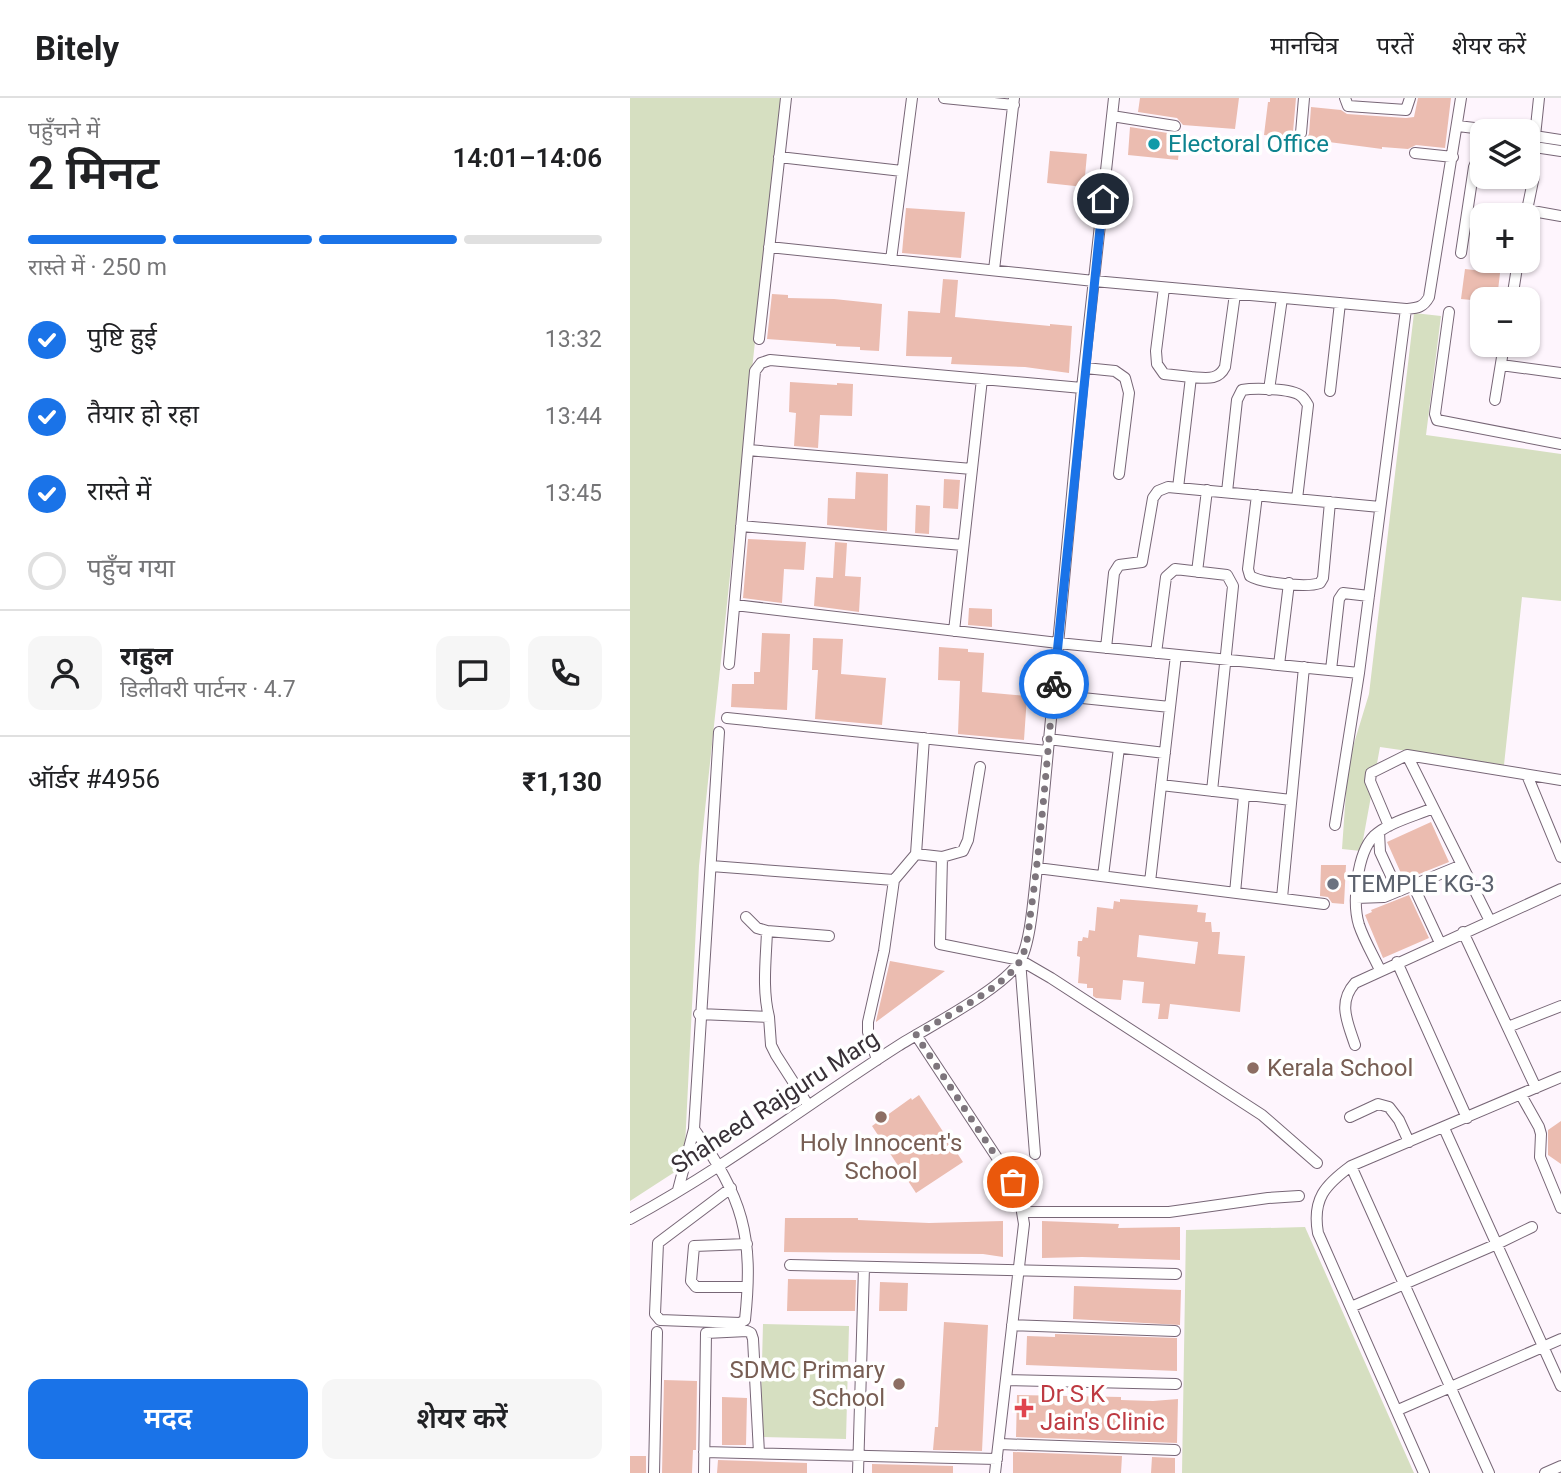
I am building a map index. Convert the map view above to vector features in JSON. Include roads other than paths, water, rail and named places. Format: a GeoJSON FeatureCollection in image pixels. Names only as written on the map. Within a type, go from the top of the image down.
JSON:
{"type":"FeatureCollection","features":[{"type":"Feature","properties":{"kind":"street"},"geometry":{"type":"LineString","coordinates":[[759,339],[786,98]]}},
{"type":"Feature","properties":{"kind":"street"},"geometry":{"type":"LineString","coordinates":[[891,260],[912,98]]}},
{"type":"Feature","properties":{"kind":"street"},"geometry":{"type":"LineString","coordinates":[[944,98],[1014,102],[994,270]]}},
{"type":"Feature","properties":{"kind":"street"},"geometry":{"type":"LineString","coordinates":[[1035,1154],[1020,961],[1026,944],[1037,868],[1114,98]]}},
{"type":"Feature","properties":{"kind":"street"},"geometry":{"type":"LineString","coordinates":[[1301,133],[1304,98]]}},
{"type":"Feature","properties":{"kind":"street"},"geometry":{"type":"LineString","coordinates":[[1345,98],[1348,106],[1397,111],[1406,110],[1410,98]]}},
{"type":"Feature","properties":{"kind":"street"},"geometry":{"type":"LineString","coordinates":[[769,247],[1094,282],[1406,309],[1424,305],[1429,297],[1461,98]]}},
{"type":"Feature","properties":{"kind":"street"},"geometry":{"type":"LineString","coordinates":[[1535,119],[1539,98]]}},
{"type":"Feature","properties":{"kind":"street"},"geometry":{"type":"LineString","coordinates":[[1112,116],[1175,126]]}},
{"type":"Feature","properties":{"kind":"street"},"geometry":{"type":"LineString","coordinates":[[1458,125],[1470,127]]}},
{"type":"Feature","properties":{"kind":"street"},"geometry":{"type":"LineString","coordinates":[[1540,137],[1561,140]]}},
{"type":"Feature","properties":{"kind":"street"},"geometry":{"type":"LineString","coordinates":[[1540,148],[1561,151]]}},
{"type":"Feature","properties":{"kind":"street"},"geometry":{"type":"LineString","coordinates":[[1415,153],[1453,158]]}},
{"type":"Feature","properties":{"kind":"street"},"geometry":{"type":"LineString","coordinates":[[779,157],[902,171]]}},
{"type":"Feature","properties":{"kind":"street"},"geometry":{"type":"LineString","coordinates":[[1461,253],[1471,189]]}},
{"type":"Feature","properties":{"kind":"street"},"geometry":{"type":"LineString","coordinates":[[1540,214],[1561,216]]}},
{"type":"Feature","properties":{"kind":"street"},"geometry":{"type":"LineString","coordinates":[[1164,288],[1156,351],[1157,365],[1164,374],[1191,377],[1215,378],[1221,375],[1226,367],[1235,294]]}},
{"type":"Feature","properties":{"kind":"street"},"geometry":{"type":"LineString","coordinates":[[1269,390],[1282,298]]}},
{"type":"Feature","properties":{"kind":"street"},"geometry":{"type":"LineString","coordinates":[[1329,391],[1340,303]]}},
{"type":"Feature","properties":{"kind":"street"},"geometry":{"type":"LineString","coordinates":[[1335,825],[1359,673],[1406,309]]}},
{"type":"Feature","properties":{"kind":"street"},"geometry":{"type":"LineString","coordinates":[[1449,312],[1435,414],[1437,420],[1561,444]]}},
{"type":"Feature","properties":{"kind":"street"},"geometry":{"type":"LineString","coordinates":[[1495,400],[1502,357]]}},
{"type":"Feature","properties":{"kind":"street"},"geometry":{"type":"LineString","coordinates":[[729,664],[755,371],[761,363],[770,360],[1083,388]]}},
{"type":"Feature","properties":{"kind":"street"},"geometry":{"type":"LineString","coordinates":[[1501,365],[1561,373]]}},
{"type":"Feature","properties":{"kind":"street"},"geometry":{"type":"LineString","coordinates":[[1085,368],[1115,371],[1125,378],[1129,393],[1119,474]]}},
{"type":"Feature","properties":{"kind":"street"},"geometry":{"type":"LineString","coordinates":[[1178,488],[1191,377]]}},
{"type":"Feature","properties":{"kind":"street"},"geometry":{"type":"LineString","coordinates":[[954,631],[982,379]]}},
{"type":"Feature","properties":{"kind":"street"},"geometry":{"type":"LineString","coordinates":[[1227,492],[1237,400],[1242,390],[1253,388],[1296,393],[1303,397],[1308,405],[1297,499]]}},
{"type":"Feature","properties":{"kind":"street"},"geometry":{"type":"LineString","coordinates":[[748,450],[972,469]]}},
{"type":"Feature","properties":{"kind":"street"},"geometry":{"type":"LineString","coordinates":[[1106,648],[1114,573],[1119,565],[1142,562],[1153,498],[1158,491],[1168,487],[1380,507]]}},
{"type":"Feature","properties":{"kind":"street"},"geometry":{"type":"LineString","coordinates":[[1197,572],[1207,490]]}},
{"type":"Feature","properties":{"kind":"street"},"geometry":{"type":"LineString","coordinates":[[1257,495],[1248,569],[1250,576],[1289,583],[1315,585],[1323,578],[1330,502]]}},
{"type":"Feature","properties":{"kind":"street"},"geometry":{"type":"LineString","coordinates":[[741,526],[963,545]]}},
{"type":"Feature","properties":{"kind":"street"},"geometry":{"type":"LineString","coordinates":[[1156,653],[1167,578],[1175,569],[1227,575],[1231,578],[1233,586],[1212,791]]}},
{"type":"Feature","properties":{"kind":"street"},"geometry":{"type":"LineString","coordinates":[[1279,665],[1289,583]]}},
{"type":"Feature","properties":{"kind":"street"},"geometry":{"type":"LineString","coordinates":[[1331,670],[1339,599],[1343,593],[1369,596]]}},
{"type":"Feature","properties":{"kind":"street"},"geometry":{"type":"LineString","coordinates":[[735,605],[1058,643],[1359,673]]}},
{"type":"Feature","properties":{"kind":"street"},"geometry":{"type":"LineString","coordinates":[[1150,882],[1176,655]]}},
{"type":"Feature","properties":{"kind":"street"},"geometry":{"type":"LineString","coordinates":[[1282,898],[1304,667]]}},
{"type":"Feature","properties":{"kind":"street"},"geometry":{"type":"LineString","coordinates":[[1053,695],[1170,707]]}},
{"type":"Feature","properties":{"kind":"street"},"geometry":{"type":"LineString","coordinates":[[727,718],[923,738],[1165,752]]}},
{"type":"Feature","properties":{"kind":"street"},"geometry":{"type":"LineString","coordinates":[[678,1190],[694,1129],[699,1014],[719,733]]}},
{"type":"Feature","properties":{"kind":"street"},"geometry":{"type":"LineString","coordinates":[[877,1060],[868,1032],[868,1022],[884,951],[894,880],[916,854],[923,738]]}},
{"type":"Feature","properties":{"kind":"street"},"geometry":{"type":"LineString","coordinates":[[1104,876],[1119,748]]}},
{"type":"Feature","properties":{"kind":"street"},"geometry":{"type":"LineString","coordinates":[[1407,755],[1490,920]]}},
{"type":"Feature","properties":{"kind":"street"},"geometry":{"type":"LineString","coordinates":[[1398,891],[1380,852],[1384,829],[1370,781],[1371,773],[1407,755],[1561,780]]}},
{"type":"Feature","properties":{"kind":"street"},"geometry":{"type":"LineString","coordinates":[[916,854],[942,857],[963,851],[968,840],[980,767]]}},
{"type":"Feature","properties":{"kind":"street"},"geometry":{"type":"LineString","coordinates":[[1527,775],[1561,857]]}},
{"type":"Feature","properties":{"kind":"street"},"geometry":{"type":"LineString","coordinates":[[1161,785],[1291,800]]}},
{"type":"Feature","properties":{"kind":"street"},"geometry":{"type":"LineString","coordinates":[[1236,892],[1244,794]]}},
{"type":"Feature","properties":{"kind":"street"},"geometry":{"type":"LineString","coordinates":[[1380,970],[1359,925],[1356,898],[1363,857],[1369,843],[1384,829],[1433,808]]}},
{"type":"Feature","properties":{"kind":"street"},"geometry":{"type":"LineString","coordinates":[[942,857],[940,944],[1020,961],[1262,1115],[1317,1163]]}},
{"type":"Feature","properties":{"kind":"street"},"geometry":{"type":"LineString","coordinates":[[1356,898],[1384,897],[1462,865]]}},
{"type":"Feature","properties":{"kind":"street"},"geometry":{"type":"LineString","coordinates":[[711,866],[894,880]]}},
{"type":"Feature","properties":{"kind":"street"},"geometry":{"type":"LineString","coordinates":[[1037,868],[1324,904]]}},
{"type":"Feature","properties":{"kind":"street"},"geometry":{"type":"LineString","coordinates":[[1413,885],[1440,943]]}},
{"type":"Feature","properties":{"kind":"street"},"geometry":{"type":"LineString","coordinates":[[1355,1045],[1346,1018],[1347,992],[1354,983],[1561,889]]}},
{"type":"Feature","properties":{"kind":"street"},"geometry":{"type":"LineString","coordinates":[[746,917],[757,928],[767,931],[829,936]]}},
{"type":"Feature","properties":{"kind":"street"},"geometry":{"type":"LineString","coordinates":[[767,931],[764,984],[771,1045],[808,1105]]}},
{"type":"Feature","properties":{"kind":"street"},"geometry":{"type":"LineString","coordinates":[[1463,932],[1536,1088]]}},
{"type":"Feature","properties":{"kind":"street","name":"Shaheed Rajguru Marg"},"geometry":{"type":"LineString","coordinates":[[630,1219],[988,990],[1020,961]]}},
{"type":"Feature","properties":{"kind":"street"},"geometry":{"type":"LineString","coordinates":[[1397,962],[1467,1118]]}},
{"type":"Feature","properties":{"kind":"street"},"geometry":{"type":"LineString","coordinates":[[1508,1027],[1561,1006]]}},
{"type":"Feature","properties":{"kind":"street"},"geometry":{"type":"LineString","coordinates":[[699,1014],[769,1017]]}},
{"type":"Feature","properties":{"kind":"street"},"geometry":{"type":"LineString","coordinates":[[916,1035],[1013,1182],[1023,1218],[995,1473]]}},
{"type":"Feature","properties":{"kind":"street"},"geometry":{"type":"LineString","coordinates":[[1424,1473],[1318,1233],[1315,1218],[1319,1197],[1332,1180],[1350,1166],[1561,1077]]}},
{"type":"Feature","properties":{"kind":"street"},"geometry":{"type":"LineString","coordinates":[[1521,1095],[1539,1127],[1540,1157],[1561,1208]]}},
{"type":"Feature","properties":{"kind":"street"},"geometry":{"type":"LineString","coordinates":[[1350,1117],[1378,1104],[1389,1107],[1399,1120],[1409,1142]]}},
{"type":"Feature","properties":{"kind":"street"},"geometry":{"type":"LineString","coordinates":[[1444,1128],[1561,1386]]}},
{"type":"Feature","properties":{"kind":"street"},"geometry":{"type":"LineString","coordinates":[[694,1129],[719,1164],[731,1188],[740,1209],[747,1244],[745,1320],[740,1323],[660,1320],[656,1314],[658,1243],[731,1188]]}},
{"type":"Feature","properties":{"kind":"street"},"geometry":{"type":"LineString","coordinates":[[1350,1166],[1489,1473]]}},
{"type":"Feature","properties":{"kind":"street"},"geometry":{"type":"LineString","coordinates":[[1023,1218],[1169,1212],[1299,1196]]}},
{"type":"Feature","properties":{"kind":"street"},"geometry":{"type":"LineString","coordinates":[[1351,1307],[1532,1227]]}},
{"type":"Feature","properties":{"kind":"street"},"geometry":{"type":"LineString","coordinates":[[746,1287],[696,1287],[691,1281],[694,1245],[747,1244]]}},
{"type":"Feature","properties":{"kind":"street"},"geometry":{"type":"LineString","coordinates":[[790,1265],[1176,1274]]}},
{"type":"Feature","properties":{"kind":"street"},"geometry":{"type":"LineString","coordinates":[[858,1473],[864,1267]]}},
{"type":"Feature","properties":{"kind":"street"},"geometry":{"type":"LineString","coordinates":[[1012,1325],[1175,1331]]}},
{"type":"Feature","properties":{"kind":"street"},"geometry":{"type":"LineString","coordinates":[[654,1473],[657,1332]]}},
{"type":"Feature","properties":{"kind":"street"},"geometry":{"type":"LineString","coordinates":[[704,1473],[706,1333],[751,1333],[759,1453]]}},
{"type":"Feature","properties":{"kind":"street"},"geometry":{"type":"LineString","coordinates":[[1398,1410],[1561,1339]]}},
{"type":"Feature","properties":{"kind":"street"},"geometry":{"type":"LineString","coordinates":[[1006,1380],[1176,1384]]}},
{"type":"Feature","properties":{"kind":"street"},"geometry":{"type":"LineString","coordinates":[[999,1444],[1175,1450]]}},
{"type":"Feature","properties":{"kind":"street"},"geometry":{"type":"LineString","coordinates":[[704,1452],[997,1459]]}},
{"type":"Feature","properties":{"kind":"street"},"geometry":{"type":"LineString","coordinates":[[1545,1473],[1561,1466]]}},
{"type":"Feature","properties":{"kind":"place","name":"Electoral Office"},"geometry":{"type":"Point","coordinates":[1154,144]}},
{"type":"Feature","properties":{"kind":"place","name":"TEMPLE KG-3"},"geometry":{"type":"Point","coordinates":[1333,884]}},
{"type":"Feature","properties":{"kind":"place","name":"Kerala School"},"geometry":{"type":"Point","coordinates":[1253,1068]}},
{"type":"Feature","properties":{"kind":"place","name":"Holy Innocent's School"},"geometry":{"type":"Point","coordinates":[881,1117]}},
{"type":"Feature","properties":{"kind":"place","name":"SDMC Primary School"},"geometry":{"type":"Point","coordinates":[899,1384]}},
{"type":"Feature","properties":{"kind":"place","name":"Dr S K Jain's Clinic"},"geometry":{"type":"Point","coordinates":[1024,1408]}}]}
